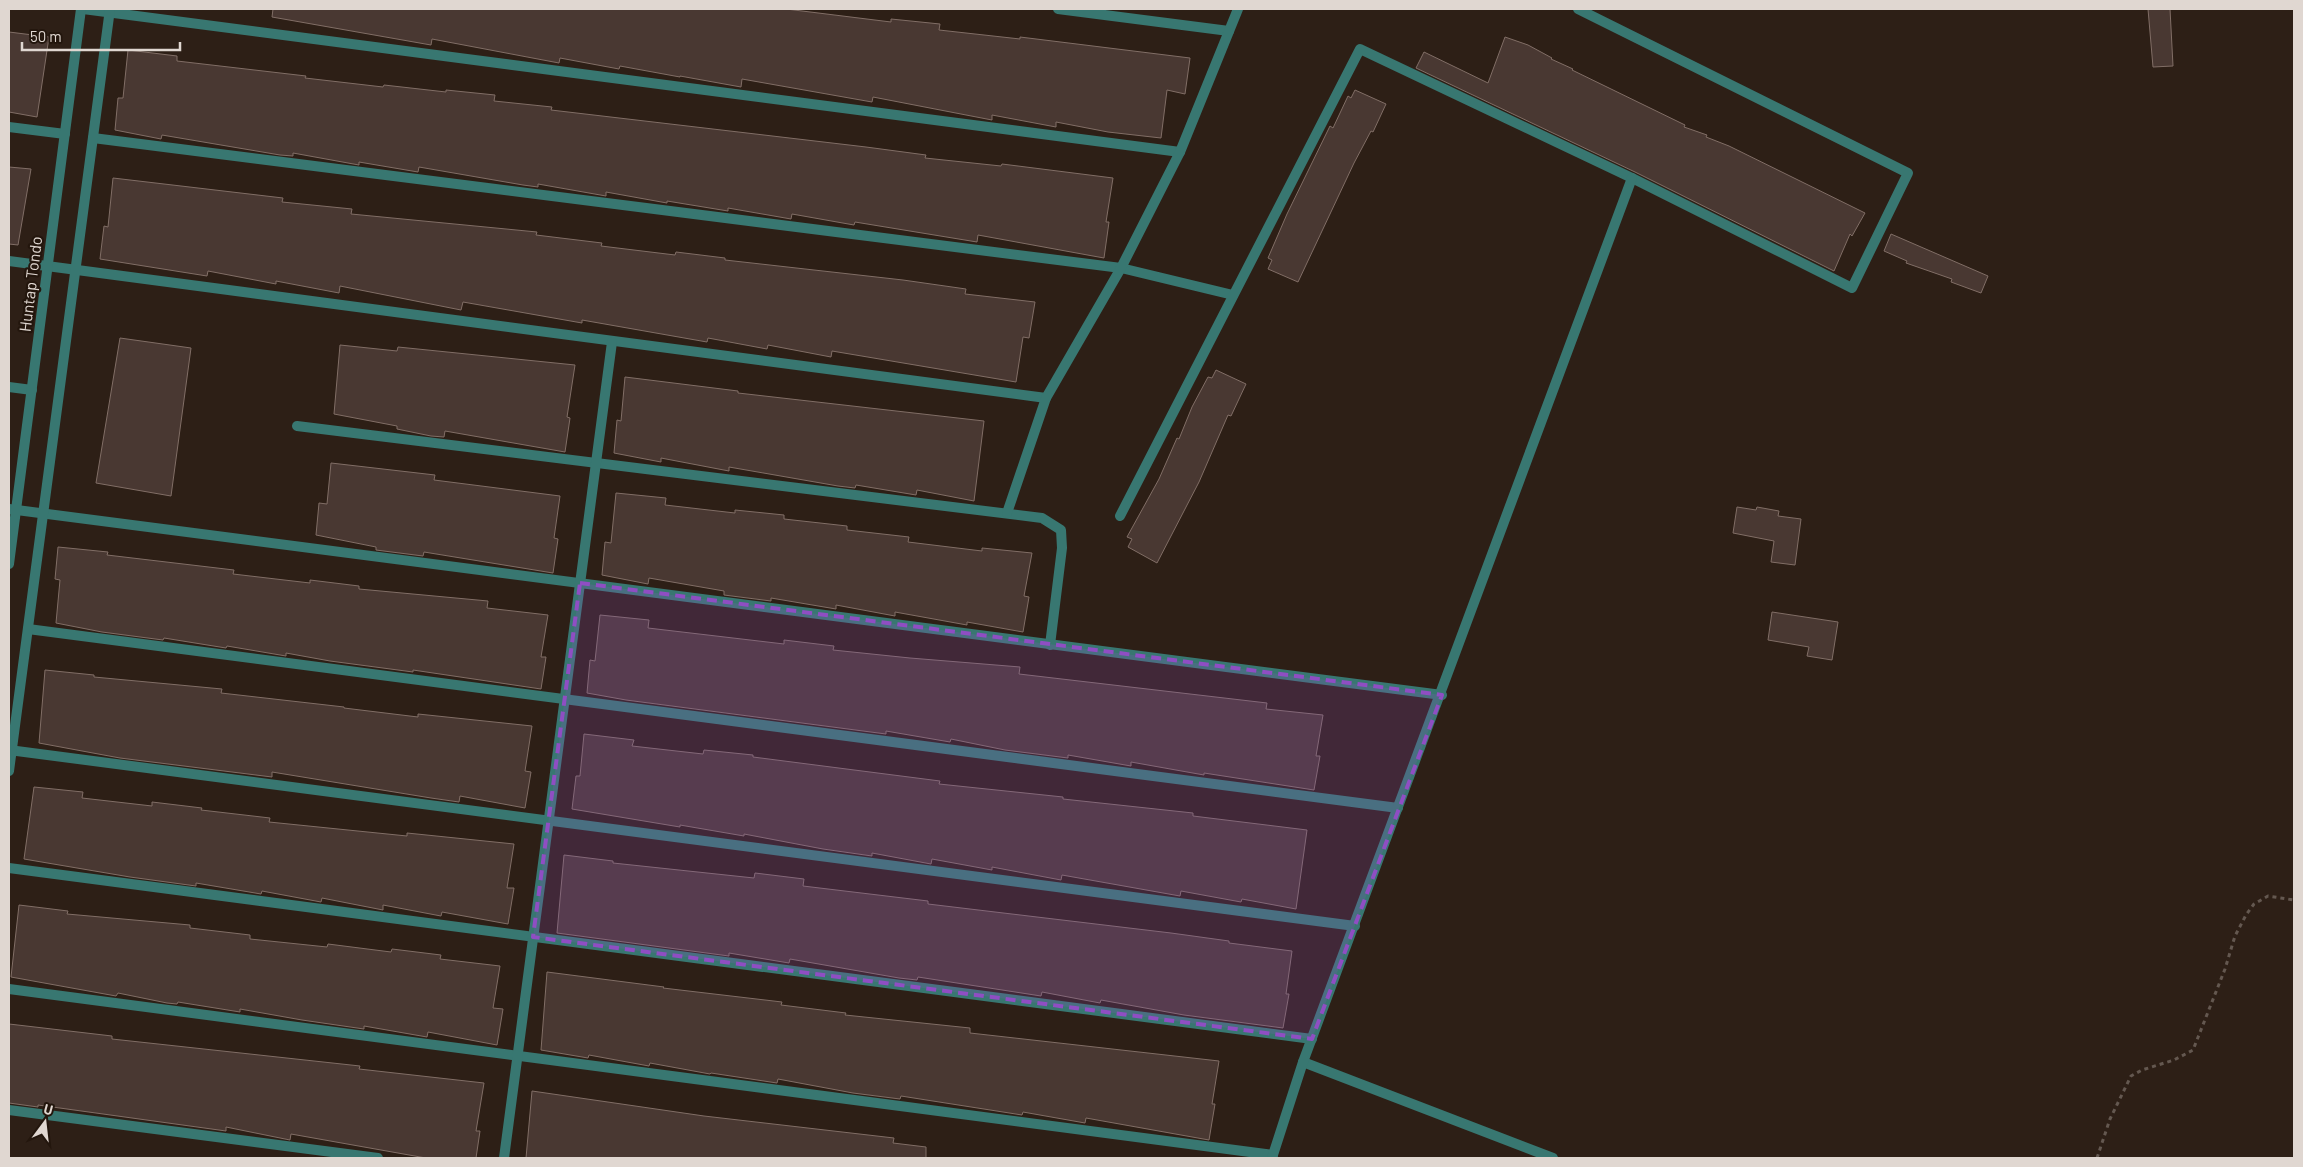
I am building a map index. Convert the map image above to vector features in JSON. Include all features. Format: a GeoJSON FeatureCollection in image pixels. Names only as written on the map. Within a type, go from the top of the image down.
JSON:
{"type":"FeatureCollection","features":[{"type":"Feature","properties":{"kind":"street"},"geometry":{"type":"LineString","coordinates":[[82,9],[110,10],[1180,152]]}},
{"type":"Feature","properties":{"kind":"street","name":"Huntap Tondo"},"geometry":{"type":"LineString","coordinates":[[9,564],[12,509],[32,390],[82,9]]}},
{"type":"Feature","properties":{"kind":"street"},"geometry":{"type":"LineString","coordinates":[[1058,9],[1229,31]]}},
{"type":"Feature","properties":{"kind":"street"},"geometry":{"type":"LineString","coordinates":[[1007,513],[1046,398],[1121,268],[1180,152],[1238,9]]}},
{"type":"Feature","properties":{"kind":"street"},"geometry":{"type":"LineString","coordinates":[[1120,516],[1360,48],[1632,178],[1852,288],[1908,173],[1578,9]]}},
{"type":"Feature","properties":{"kind":"street"},"geometry":{"type":"LineString","coordinates":[[9,771],[10,750],[28,629],[110,10]]}},
{"type":"Feature","properties":{"kind":"street"},"geometry":{"type":"LineString","coordinates":[[9,127],[65,134]]}},
{"type":"Feature","properties":{"kind":"street"},"geometry":{"type":"LineString","coordinates":[[93,138],[1121,268],[1233,295]]}},
{"type":"Feature","properties":{"kind":"street"},"geometry":{"type":"LineString","coordinates":[[9,988],[1273,1157],[1303,1062],[1442,695],[1632,178]]}},
{"type":"Feature","properties":{"kind":"street"},"geometry":{"type":"LineString","coordinates":[[9,262],[1046,398]]}},
{"type":"Feature","properties":{"kind":"street"},"geometry":{"type":"LineString","coordinates":[[504,1158],[612,342]]}},
{"type":"Feature","properties":{"kind":"street"},"geometry":{"type":"LineString","coordinates":[[9,387],[32,390]]}},
{"type":"Feature","properties":{"kind":"street"},"geometry":{"type":"LineString","coordinates":[[297,426],[1042,518],[1061,530],[1062,548],[1050,645]]}},
{"type":"Feature","properties":{"kind":"street"},"geometry":{"type":"LineString","coordinates":[[12,509],[1442,695]]}},
{"type":"Feature","properties":{"kind":"street"},"geometry":{"type":"LineString","coordinates":[[28,629],[1398,808]]}},
{"type":"Feature","properties":{"kind":"street"},"geometry":{"type":"LineString","coordinates":[[10,750],[1354,926]]}},
{"type":"Feature","properties":{"kind":"street"},"geometry":{"type":"LineString","coordinates":[[9,868],[1312,1039]]}},
{"type":"Feature","properties":{"kind":"street"},"geometry":{"type":"LineString","coordinates":[[1303,1062],[1553,1158]]}},
{"type":"Feature","properties":{"kind":"street"},"geometry":{"type":"LineString","coordinates":[[9,1110],[378,1158]]}},
{"type":"Feature","properties":{"kind":"path"},"geometry":{"type":"LineString","coordinates":[[2097,1158],[2110,1119],[2131,1076],[2142,1070],[2174,1060],[2193,1050],[2225,970],[2236,936],[2246,915],[2254,904],[2268,896],[2294,900]]}},
{"type":"Feature","properties":{"kind":"highlighted area"},"geometry":{"type":"Polygon","coordinates":[[[580,583],[1442,695],[1312,1039],[533,937],[580,583]]]}},
{"type":"Feature","properties":{"kind":"building"},"geometry":{"type":"Polygon","coordinates":[[[273,9],[786,9],[891,22],[891,19],[940,24],[939,30],[1020,39],[1020,37],[1190,58],[1185,94],[1167,90],[1161,138],[1108,132],[1056,122],[1056,127],[992,115],[992,120],[873,97],[872,102],[742,79],[741,87],[620,66],[619,69],[560,58],[559,63],[432,39],[431,45],[272,17],[273,9]]]}},
{"type":"Feature","properties":{"kind":"building"},"geometry":{"type":"Polygon","coordinates":[[[2148,9],[2170,9],[2173,66],[2153,67],[2148,9]]]}},
{"type":"Feature","properties":{"kind":"building"},"geometry":{"type":"Polygon","coordinates":[[[9,32],[49,37],[37,117],[9,112],[9,32]]]}},
{"type":"Feature","properties":{"kind":"building"},"geometry":{"type":"Polygon","coordinates":[[[1505,37],[1528,45],[1572,70],[1685,125],[1684,127],[1707,135],[1706,137],[1729,146],[1865,213],[1852,236],[1850,234],[1834,271],[1635,172],[1416,68],[1424,52],[1488,83],[1505,37]]]}},
{"type":"Feature","properties":{"kind":"building"},"geometry":{"type":"Polygon","coordinates":[[[128,50],[177,56],[177,61],[306,76],[305,78],[383,87],[384,85],[495,95],[494,101],[552,107],[551,110],[866,147],[926,155],[925,158],[1001,166],[1002,164],[1113,178],[1106,222],[1109,222],[1104,258],[978,235],[977,242],[855,222],[854,225],[792,214],[791,219],[728,208],[728,211],[667,201],[667,203],[606,192],[606,196],[538,184],[538,187],[523,185],[419,167],[418,172],[359,162],[359,165],[293,153],[293,156],[280,155],[162,135],[161,139],[115,130],[118,98],[123,98],[128,50]]]}},
{"type":"Feature","properties":{"kind":"building"},"geometry":{"type":"Polygon","coordinates":[[[1355,90],[1386,104],[1373,132],[1371,131],[1354,163],[1298,282],[1268,269],[1272,260],[1268,258],[1287,214],[1330,126],[1333,128],[1348,96],[1351,98],[1355,90]]]}},
{"type":"Feature","properties":{"kind":"building"},"geometry":{"type":"Polygon","coordinates":[[[9,167],[31,169],[18,245],[9,244],[9,167]]]}},
{"type":"Feature","properties":{"kind":"building"},"geometry":{"type":"Polygon","coordinates":[[[113,178],[283,198],[282,202],[352,209],[351,214],[537,232],[536,235],[602,243],[601,246],[675,255],[676,252],[725,258],[725,260],[903,280],[966,289],[965,294],[1035,302],[1029,338],[1023,337],[1016,382],[832,351],[831,357],[768,345],[767,349],[708,338],[707,342],[463,302],[461,310],[340,286],[339,293],[276,281],[276,284],[208,271],[207,276],[100,259],[104,226],[108,227],[113,178]]]}},
{"type":"Feature","properties":{"kind":"building"},"geometry":{"type":"Polygon","coordinates":[[[1891,234],[1988,276],[1981,293],[1951,282],[1952,279],[1906,263],[1907,261],[1884,251],[1891,234]]]}},
{"type":"Feature","properties":{"kind":"building"},"geometry":{"type":"Polygon","coordinates":[[[120,338],[191,348],[171,496],[96,483],[120,338]]]}},
{"type":"Feature","properties":{"kind":"building"},"geometry":{"type":"Polygon","coordinates":[[[340,345],[397,351],[398,347],[575,365],[567,417],[570,418],[565,452],[445,431],[444,437],[431,436],[397,429],[397,426],[334,414],[340,345]]]}},
{"type":"Feature","properties":{"kind":"building"},"geometry":{"type":"Polygon","coordinates":[[[1216,370],[1246,384],[1231,416],[1228,415],[1199,482],[1157,563],[1128,547],[1132,539],[1127,537],[1159,479],[1177,438],[1179,439],[1192,407],[1208,377],[1212,378],[1216,370]]]}},
{"type":"Feature","properties":{"kind":"building"},"geometry":{"type":"Polygon","coordinates":[[[625,377],[738,391],[738,393],[984,421],[974,501],[917,490],[916,495],[856,485],[855,488],[838,486],[729,467],[729,471],[661,458],[661,462],[614,453],[617,420],[621,421],[625,377]]]}},
{"type":"Feature","properties":{"kind":"building"},"geometry":{"type":"Polygon","coordinates":[[[331,463],[435,475],[434,480],[560,496],[554,538],[558,539],[553,573],[424,552],[423,556],[376,550],[376,547],[316,535],[319,503],[327,504],[331,463]]]}},
{"type":"Feature","properties":{"kind":"building"},"geometry":{"type":"Polygon","coordinates":[[[616,493],[666,498],[665,505],[735,513],[735,510],[784,515],[784,519],[847,526],[847,530],[909,537],[908,542],[982,551],[982,548],[1032,553],[1024,596],[1029,597],[1023,632],[967,622],[967,625],[895,612],[895,616],[836,605],[836,609],[771,598],[771,601],[724,595],[724,591],[649,578],[648,584],[602,575],[605,542],[611,543],[616,493]]]}},
{"type":"Feature","properties":{"kind":"building"},"geometry":{"type":"Polygon","coordinates":[[[1737,507],[1756,510],[1757,507],[1779,511],[1778,516],[1801,519],[1795,565],[1771,562],[1774,541],[1733,533],[1737,507]]]}},
{"type":"Feature","properties":{"kind":"building"},"geometry":{"type":"Polygon","coordinates":[[[58,547],[108,552],[107,555],[234,570],[233,574],[310,583],[310,580],[359,586],[359,589],[488,601],[487,608],[548,615],[541,657],[546,657],[541,689],[413,670],[413,672],[330,661],[286,653],[286,656],[227,646],[226,648],[164,638],[163,640],[102,632],[56,623],[60,580],[55,579],[58,547]]]}},
{"type":"Feature","properties":{"kind":"building"},"geometry":{"type":"Polygon","coordinates":[[[1772,612],[1838,622],[1832,660],[1807,656],[1809,647],[1768,640],[1772,612]]]}},
{"type":"Feature","properties":{"kind":"building"},"geometry":{"type":"Polygon","coordinates":[[[600,615],[649,620],[648,628],[784,644],[784,640],[834,646],[833,650],[1020,667],[1019,674],[1267,703],[1266,709],[1323,715],[1316,756],[1320,756],[1314,790],[1204,773],[1204,775],[1131,762],[1131,766],[1068,755],[1068,758],[1005,750],[951,739],[950,742],[886,731],[886,734],[626,700],[587,693],[590,660],[595,661],[600,615]]]}},
{"type":"Feature","properties":{"kind":"building"},"geometry":{"type":"Polygon","coordinates":[[[45,670],[94,675],[94,677],[222,689],[221,693],[418,717],[418,714],[532,726],[525,771],[531,772],[525,808],[460,796],[459,802],[272,772],[272,777],[120,758],[39,743],[45,670]]]}},
{"type":"Feature","properties":{"kind":"building"},"geometry":{"type":"Polygon","coordinates":[[[584,734],[634,740],[632,746],[703,754],[704,750],[753,755],[753,757],[940,781],[939,784],[1193,813],[1193,816],[1307,830],[1296,909],[1242,899],[1241,902],[1181,891],[1180,896],[1062,875],[1061,880],[992,867],[992,870],[932,859],[931,864],[872,853],[872,856],[744,834],[744,836],[680,825],[680,827],[572,809],[576,776],[580,776],[584,734]]]}},
{"type":"Feature","properties":{"kind":"building"},"geometry":{"type":"Polygon","coordinates":[[[34,787],[83,792],[82,798],[152,806],[152,802],[270,818],[269,822],[407,836],[407,833],[514,844],[507,888],[514,888],[508,924],[442,912],[441,916],[383,905],[383,910],[322,898],[321,902],[262,891],[261,894],[196,883],[196,886],[24,859],[34,787]]]}},
{"type":"Feature","properties":{"kind":"building"},"geometry":{"type":"Polygon","coordinates":[[[564,855],[613,861],[613,863],[754,878],[755,873],[804,879],[803,886],[928,901],[928,904],[1171,933],[1292,951],[1286,994],[1289,994],[1283,1028],[1184,1015],[1101,1000],[1100,1003],[1042,992],[1041,996],[918,977],[917,980],[899,978],[790,959],[789,963],[729,953],[729,956],[557,933],[564,855]]]}},
{"type":"Feature","properties":{"kind":"building"},"geometry":{"type":"Polygon","coordinates":[[[19,905],[68,911],[67,914],[190,925],[190,928],[250,935],[250,939],[327,947],[328,944],[391,952],[392,949],[441,955],[440,959],[500,966],[493,1008],[503,1009],[497,1045],[428,1032],[427,1037],[364,1026],[364,1029],[302,1020],[240,1009],[240,1012],[178,1002],[177,1004],[167,1003],[118,993],[116,996],[11,977],[19,905]]]}},
{"type":"Feature","properties":{"kind":"building"},"geometry":{"type":"Polygon","coordinates":[[[547,972],[782,1002],[781,1005],[846,1013],[845,1015],[970,1028],[970,1033],[1219,1061],[1212,1104],[1215,1104],[1209,1140],[1086,1118],[1085,1123],[1023,1112],[1022,1115],[901,1096],[900,1099],[853,1093],[778,1079],[777,1083],[710,1074],[650,1063],[649,1066],[589,1055],[588,1058],[541,1050],[547,972]]]}},
{"type":"Feature","properties":{"kind":"building"},"geometry":{"type":"Polygon","coordinates":[[[9,1024],[112,1036],[112,1039],[360,1066],[359,1069],[484,1083],[476,1131],[480,1131],[476,1158],[426,1158],[291,1134],[290,1140],[226,1127],[226,1131],[38,1105],[38,1107],[9,1103],[9,1024]]]}},
{"type":"Feature","properties":{"kind":"building"},"geometry":{"type":"Polygon","coordinates":[[[532,1091],[704,1116],[894,1138],[893,1143],[926,1147],[926,1158],[526,1158],[532,1091]]]}}]}
